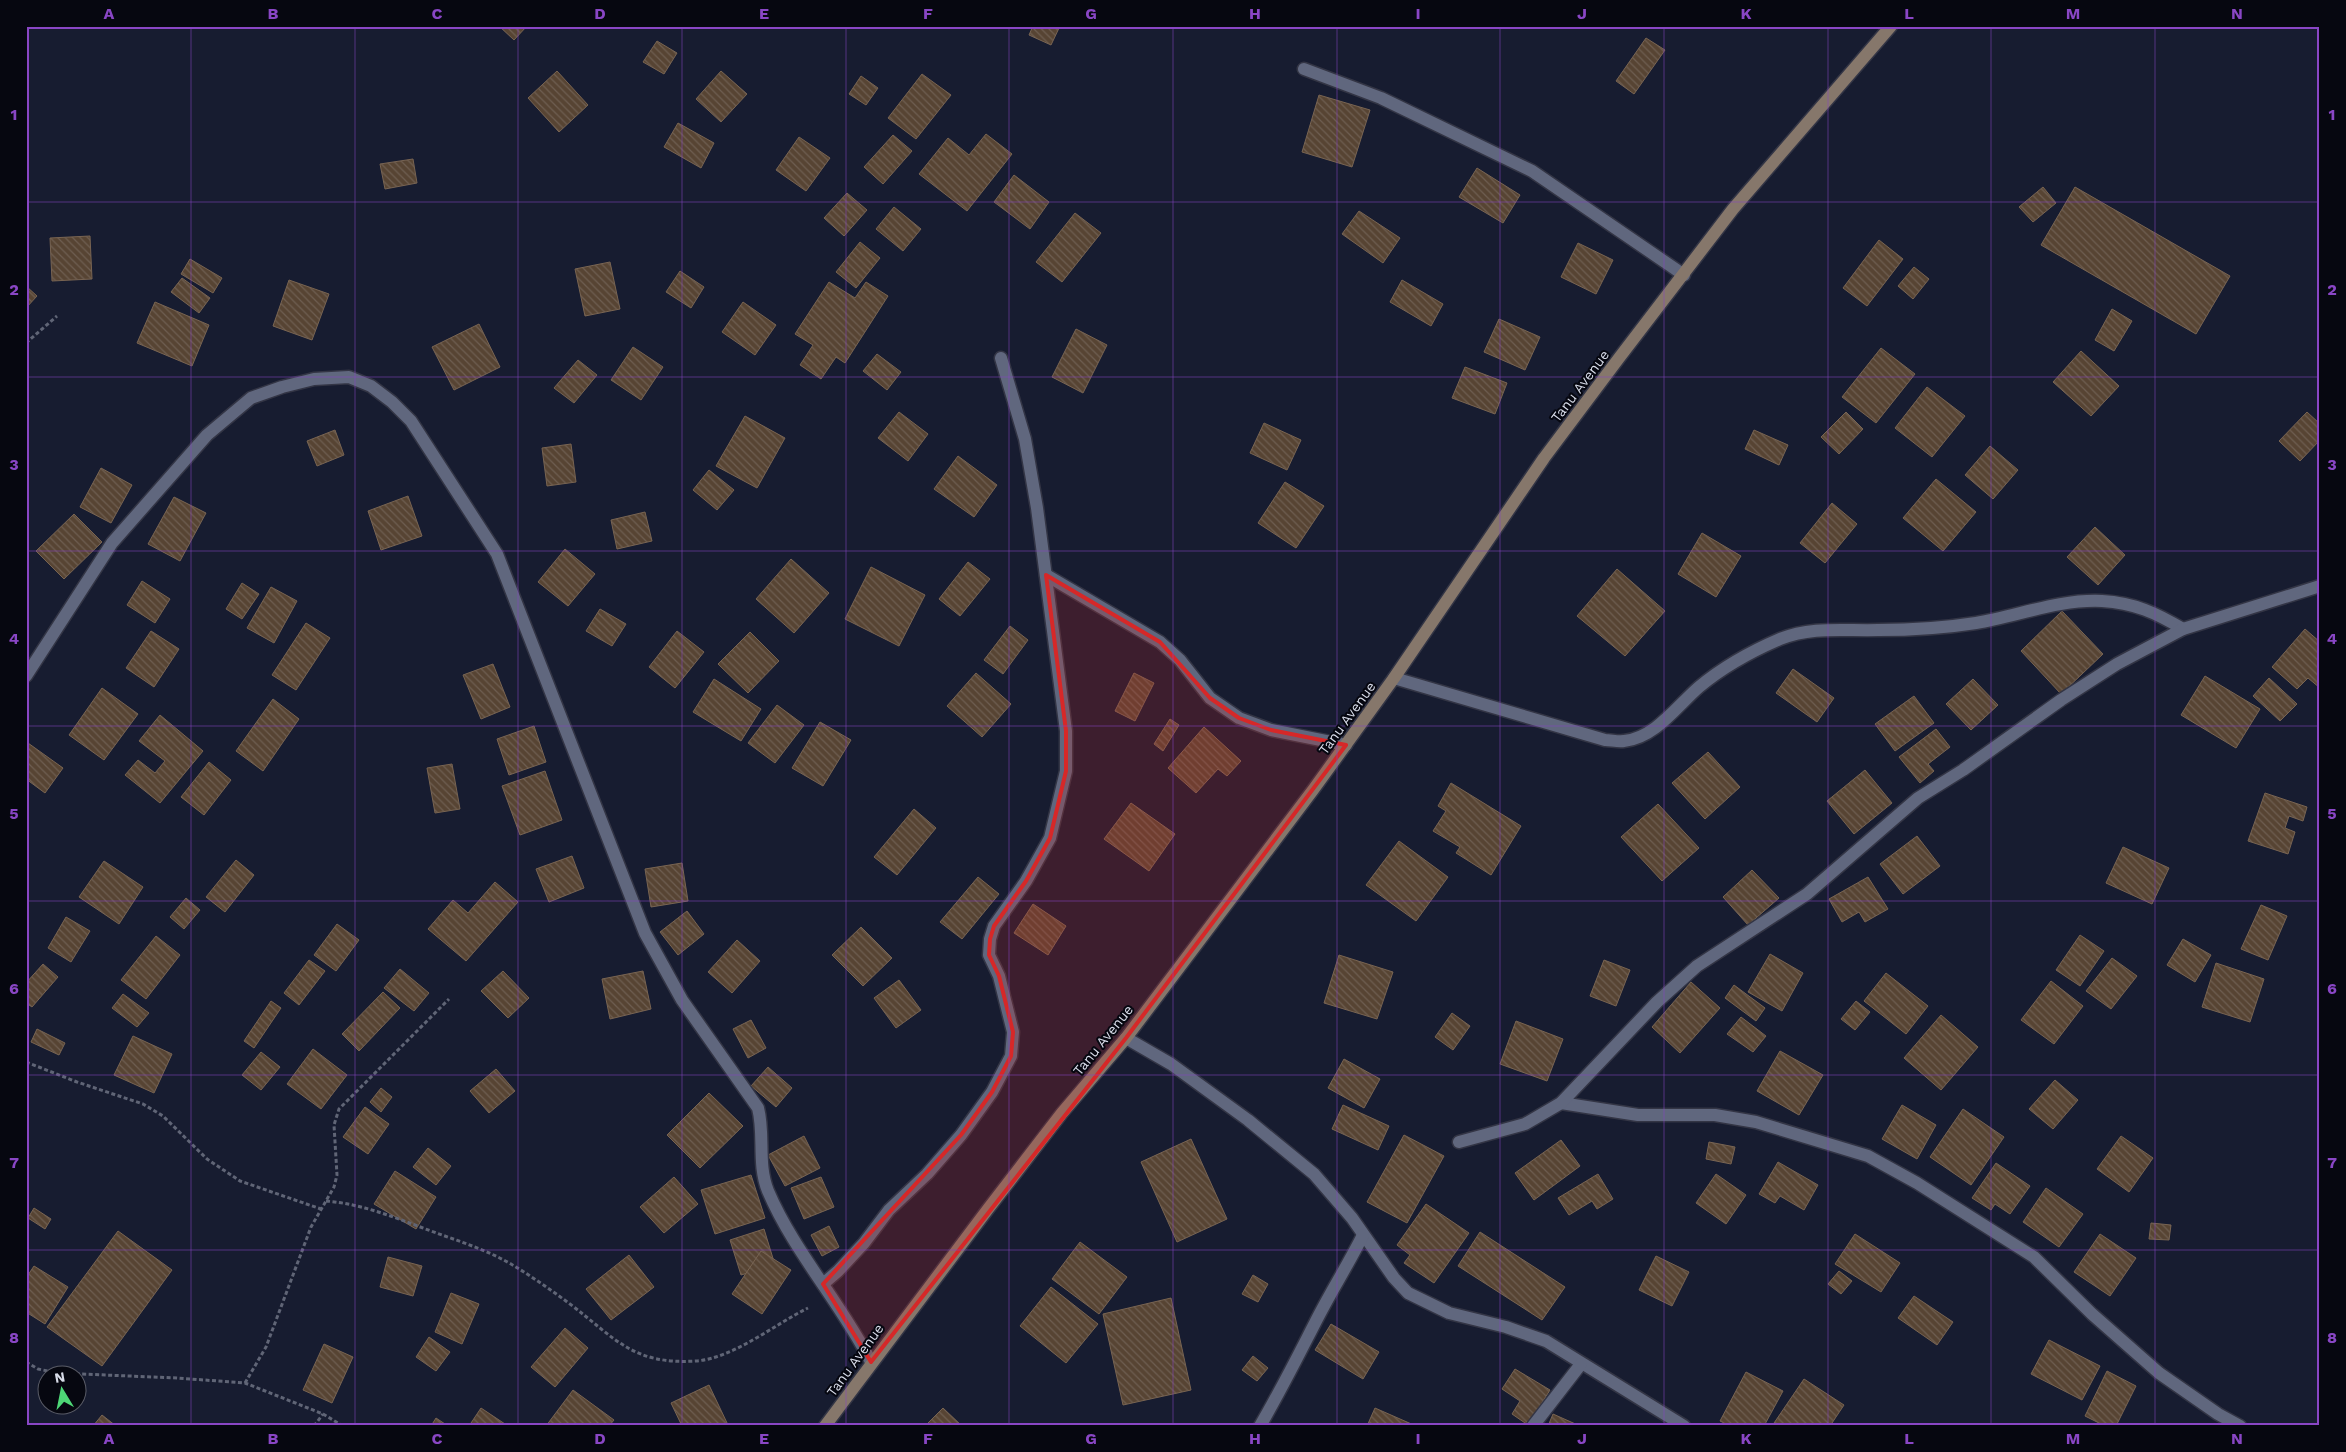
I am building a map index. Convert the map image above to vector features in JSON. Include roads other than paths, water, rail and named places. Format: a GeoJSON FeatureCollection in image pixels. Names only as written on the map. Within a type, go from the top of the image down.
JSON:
{"type":"FeatureCollection","features":[{"type":"Feature","properties":{"kind":"street","name":"Tanu Avenue"},"geometry":{"type":"LineString","coordinates":[[824,1426],[1062,1113],[1126,1038],[1346,745],[1544,458],[1733,209],[1891,26]]}},
{"type":"Feature","properties":{"kind":"street"},"geometry":{"type":"LineString","coordinates":[[1304,69],[1381,98],[1532,171],[1684,275]]}},
{"type":"Feature","properties":{"kind":"street"},"geometry":{"type":"LineString","coordinates":[[823,1284],[864,1243],[889,1210],[927,1174],[961,1135],[992,1092],[1011,1056],[1013,1032],[1009,1009],[999,976],[989,955],[990,939],[994,926],[1026,882],[1050,838],[1066,771],[1066,731],[1046,575],[1025,439],[1001,358]]}},
{"type":"Feature","properties":{"kind":"street"},"geometry":{"type":"LineString","coordinates":[[26,676],[112,543],[207,435],[250,398],[314,379],[349,377],[371,386],[392,402],[411,421],[497,554],[645,934],[682,1000],[758,1108],[761,1122],[761,1160],[769,1191],[788,1230],[857,1336],[871,1362]]}},
{"type":"Feature","properties":{"kind":"street"},"geometry":{"type":"LineString","coordinates":[[1046,575],[1160,642],[1180,660],[1210,698],[1240,718],[1271,730],[1346,745]]}},
{"type":"Feature","properties":{"kind":"street"},"geometry":{"type":"LineString","coordinates":[[1459,1142],[1525,1124],[1561,1103],[1656,1002],[1697,966],[1807,894],[1918,798],[1963,770],[2061,700],[2118,664],[2183,629],[2320,586]]}},
{"type":"Feature","properties":{"kind":"street"},"geometry":{"type":"LineString","coordinates":[[1394,678],[1605,740],[1624,741],[1643,735],[1664,722],[1700,687],[1753,651],[1782,638],[1821,629],[1877,630],[1939,627],[1977,623],[2057,605],[2102,601],[2154,612],[2183,629]]}},
{"type":"Feature","properties":{"kind":"street"},"geometry":{"type":"LineString","coordinates":[[1126,1038],[1171,1064],[1248,1120],[1314,1174],[1352,1218],[1394,1278],[1408,1294],[1449,1313],[1529,1334],[1546,1341],[1684,1426]]}},
{"type":"Feature","properties":{"kind":"street"},"geometry":{"type":"LineString","coordinates":[[1561,1103],[1638,1115],[1723,1116],[1756,1122],[1868,1156],[1917,1184],[2034,1257],[2092,1314],[2159,1373],[2218,1414],[2240,1426]]}},
{"type":"Feature","properties":{"kind":"street"},"geometry":{"type":"LineString","coordinates":[[1260,1426],[1363,1235]]}},
{"type":"Feature","properties":{"kind":"street"},"geometry":{"type":"LineString","coordinates":[[1533,1426],[1581,1364]]}}]}
